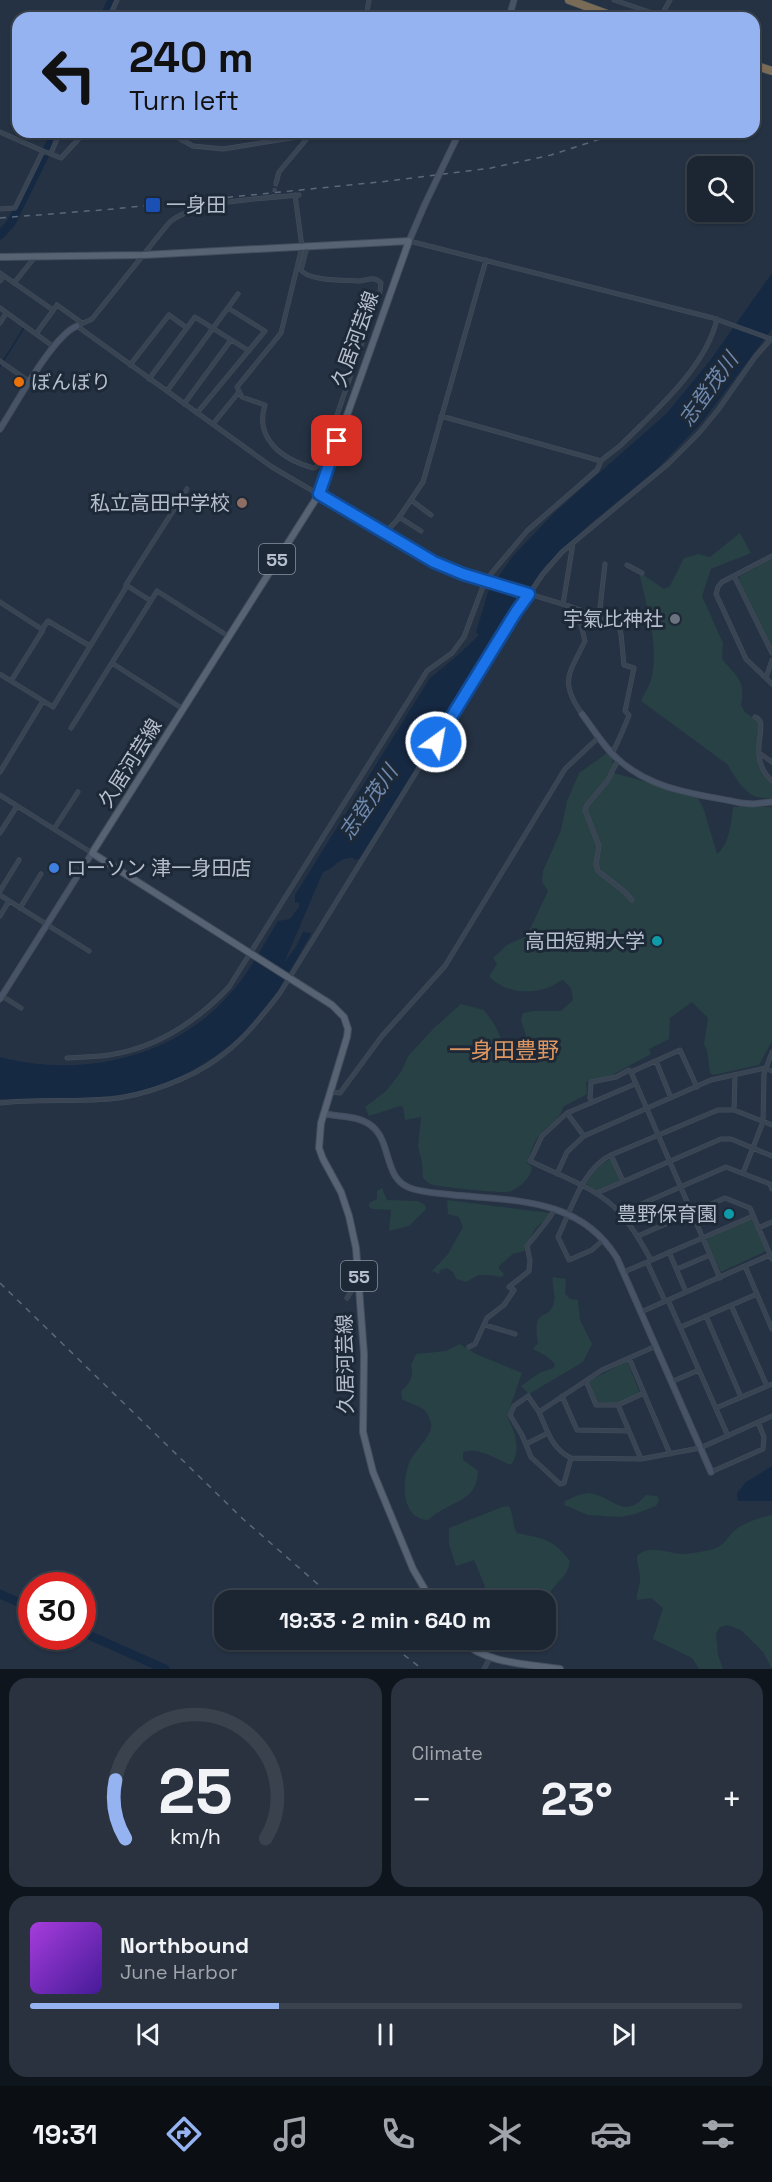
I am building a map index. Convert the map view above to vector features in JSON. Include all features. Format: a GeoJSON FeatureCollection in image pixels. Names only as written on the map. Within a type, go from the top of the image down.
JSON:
{"type":"FeatureCollection","features":[{"type":"Feature","properties":{"kind":"highway"},"geometry":{"type":"LineString","coordinates":[[569,0],[602,12]]}},
{"type":"Feature","properties":{"kind":"main road"},"geometry":{"type":"LineString","coordinates":[[0,257],[143,255],[410,241]]}},
{"type":"Feature","properties":{"kind":"main road","name":"久居河芸線"},"geometry":{"type":"LineString","coordinates":[[410,241],[319,494],[92,853],[332,1005],[346,1023],[348,1029],[345,1046],[319,1135],[321,1154],[341,1192],[356,1248],[364,1354],[362,1417],[367,1455],[413,1569],[425,1590]]}},
{"type":"Feature","properties":{"kind":"main road"},"geometry":{"type":"LineString","coordinates":[[474,1650],[490,1658],[560,1669]]}},
{"type":"Feature","properties":{"kind":"street"},"geometry":{"type":"LineString","coordinates":[[614,0],[646,12]]}},
{"type":"Feature","properties":{"kind":"street"},"geometry":{"type":"LineString","coordinates":[[14,138],[61,158],[79,138]]}},
{"type":"Feature","properties":{"kind":"street"},"geometry":{"type":"LineString","coordinates":[[50,153],[57,138]]}},
{"type":"Feature","properties":{"kind":"street"},"geometry":{"type":"LineString","coordinates":[[179,138],[190,144],[211,148],[231,148],[291,138]]}},
{"type":"Feature","properties":{"kind":"street"},"geometry":{"type":"LineString","coordinates":[[266,142],[268,138]]}},
{"type":"Feature","properties":{"kind":"street"},"geometry":{"type":"LineString","coordinates":[[276,183],[279,172],[307,138]]}},
{"type":"Feature","properties":{"kind":"street"},"geometry":{"type":"LineString","coordinates":[[0,1103],[112,1099],[140,1093],[178,1080],[216,1060],[240,1039],[260,1019],[289,978],[480,669],[542,575],[573,543],[668,464],[699,433],[771,339],[717,319],[410,241],[456,138]]}},
{"type":"Feature","properties":{"kind":"street"},"geometry":{"type":"LineString","coordinates":[[0,209],[15,208],[44,151]]}},
{"type":"Feature","properties":{"kind":"street"},"geometry":{"type":"LineString","coordinates":[[0,428],[54,347],[70,329],[92,319],[168,224],[181,214],[237,201],[297,195],[304,247],[301,270],[306,276],[323,279],[373,278],[381,283],[319,466],[314,468],[306,466],[272,445],[262,427],[265,405],[242,397],[237,387],[280,333],[304,247]]}},
{"type":"Feature","properties":{"kind":"street"},"geometry":{"type":"LineString","coordinates":[[14,283],[35,257]]}},
{"type":"Feature","properties":{"kind":"street"},"geometry":{"type":"LineString","coordinates":[[385,533],[423,482],[486,260]]}},
{"type":"Feature","properties":{"kind":"street"},"geometry":{"type":"LineString","coordinates":[[0,281],[2,274],[53,310]]}},
{"type":"Feature","properties":{"kind":"street"},"geometry":{"type":"LineString","coordinates":[[166,391],[238,294]]}},
{"type":"Feature","properties":{"kind":"street"},"geometry":{"type":"LineString","coordinates":[[36,334],[57,305],[130,365],[272,467],[434,562],[618,623],[624,665],[634,668],[625,711],[629,715],[628,719],[612,753]]}},
{"type":"Feature","properties":{"kind":"street"},"geometry":{"type":"LineString","coordinates":[[0,308],[54,347]]}},
{"type":"Feature","properties":{"kind":"street"},"geometry":{"type":"LineString","coordinates":[[197,413],[265,331],[228,308]]}},
{"type":"Feature","properties":{"kind":"street"},"geometry":{"type":"LineString","coordinates":[[0,323],[6,313]]}},
{"type":"Feature","properties":{"kind":"street"},"geometry":{"type":"LineString","coordinates":[[130,365],[169,315],[186,328]]}},
{"type":"Feature","properties":{"kind":"street"},"geometry":{"type":"LineString","coordinates":[[149,379],[195,316],[249,351]]}},
{"type":"Feature","properties":{"kind":"street"},"geometry":{"type":"LineString","coordinates":[[67,1058],[109,1055],[135,1049],[168,1036],[210,1007],[224,993],[251,954],[427,671],[452,653],[464,637],[486,581],[527,531],[597,470],[602,461],[654,414],[681,383],[711,336],[717,319]]}},
{"type":"Feature","properties":{"kind":"street"},"geometry":{"type":"LineString","coordinates":[[184,404],[231,340]]}},
{"type":"Feature","properties":{"kind":"street"},"geometry":{"type":"LineString","coordinates":[[2,363],[30,382]]}},
{"type":"Feature","properties":{"kind":"street"},"geometry":{"type":"LineString","coordinates":[[213,424],[239,392]]}},
{"type":"Feature","properties":{"kind":"street"},"geometry":{"type":"LineString","coordinates":[[441,416],[602,461]]}},
{"type":"Feature","properties":{"kind":"street"},"geometry":{"type":"LineString","coordinates":[[0,674],[53,707],[187,489]]}},
{"type":"Feature","properties":{"kind":"street"},"geometry":{"type":"LineString","coordinates":[[411,500],[431,515]]}},
{"type":"Feature","properties":{"kind":"street"},"geometry":{"type":"LineString","coordinates":[[399,517],[421,531]]}},
{"type":"Feature","properties":{"kind":"street"},"geometry":{"type":"LineString","coordinates":[[562,604],[573,543]]}},
{"type":"Feature","properties":{"kind":"street"},"geometry":{"type":"LineString","coordinates":[[772,556],[719,585],[716,596],[746,658],[772,684]]}},
{"type":"Feature","properties":{"kind":"street"},"geometry":{"type":"LineString","coordinates":[[598,617],[605,564]]}},
{"type":"Feature","properties":{"kind":"street"},"geometry":{"type":"LineString","coordinates":[[627,565],[642,573]]}},
{"type":"Feature","properties":{"kind":"street"},"geometry":{"type":"LineString","coordinates":[[734,576],[772,653]]}},
{"type":"Feature","properties":{"kind":"street"},"geometry":{"type":"LineString","coordinates":[[126,585],[151,601]]}},
{"type":"Feature","properties":{"kind":"street"},"geometry":{"type":"LineString","coordinates":[[71,728],[157,591],[228,636]]}},
{"type":"Feature","properties":{"kind":"street"},"geometry":{"type":"LineString","coordinates":[[0,602],[42,629]]}},
{"type":"Feature","properties":{"kind":"street"},"geometry":{"type":"LineString","coordinates":[[569,606],[579,616],[585,641],[570,672],[568,685],[571,698],[618,760],[645,779],[667,787],[741,803],[772,802]]}},
{"type":"Feature","properties":{"kind":"street"},"geometry":{"type":"LineString","coordinates":[[11,681],[48,621],[90,646]]}},
{"type":"Feature","properties":{"kind":"street"},"geometry":{"type":"LineString","coordinates":[[766,678],[772,660]]}},
{"type":"Feature","properties":{"kind":"street"},"geometry":{"type":"LineString","coordinates":[[112,663],[183,709]]}},
{"type":"Feature","properties":{"kind":"street"},"geometry":{"type":"LineString","coordinates":[[0,772],[43,701]]}},
{"type":"Feature","properties":{"kind":"street"},"geometry":{"type":"LineString","coordinates":[[755,717],[766,720]]}},
{"type":"Feature","properties":{"kind":"street"},"geometry":{"type":"LineString","coordinates":[[331,1092],[340,1093],[382,1036],[445,966],[565,769],[599,736]]}},
{"type":"Feature","properties":{"kind":"street"},"geometry":{"type":"LineString","coordinates":[[763,748],[764,773],[772,781]]}},
{"type":"Feature","properties":{"kind":"street"},"geometry":{"type":"LineString","coordinates":[[762,755],[772,762]]}},
{"type":"Feature","properties":{"kind":"street"},"geometry":{"type":"LineString","coordinates":[[618,760],[608,780],[590,800],[585,810],[599,846],[596,864],[598,871],[632,900]]}},
{"type":"Feature","properties":{"kind":"street"},"geometry":{"type":"LineString","coordinates":[[54,829],[78,792]]}},
{"type":"Feature","properties":{"kind":"street"},"geometry":{"type":"LineString","coordinates":[[0,795],[92,853],[2,994],[21,1008]]}},
{"type":"Feature","properties":{"kind":"street"},"geometry":{"type":"LineString","coordinates":[[0,833],[18,806]]}},
{"type":"Feature","properties":{"kind":"street"},"geometry":{"type":"LineString","coordinates":[[20,860],[0,893],[9,901],[90,951]]}},
{"type":"Feature","properties":{"kind":"street"},"geometry":{"type":"LineString","coordinates":[[20,908],[41,874]]}},
{"type":"Feature","properties":{"kind":"street"},"geometry":{"type":"LineString","coordinates":[[0,916],[9,901]]}},
{"type":"Feature","properties":{"kind":"street"},"geometry":{"type":"LineString","coordinates":[[592,1102],[591,1082],[616,1077],[629,1070],[631,1072],[682,1051],[697,1087]]}},
{"type":"Feature","properties":{"kind":"street"},"geometry":{"type":"LineString","coordinates":[[743,1173],[763,1122],[765,1068],[772,1052]]}},
{"type":"Feature","properties":{"kind":"street"},"geometry":{"type":"LineString","coordinates":[[656,1061],[671,1098]]}},
{"type":"Feature","properties":{"kind":"street"},"geometry":{"type":"LineString","coordinates":[[557,1174],[567,1152],[584,1136],[711,1080],[765,1068],[772,1071]]}},
{"type":"Feature","properties":{"kind":"street"},"geometry":{"type":"LineString","coordinates":[[631,1072],[720,1278]]}},
{"type":"Feature","properties":{"kind":"street"},"geometry":{"type":"LineString","coordinates":[[735,1075],[735,1110]]}},
{"type":"Feature","properties":{"kind":"street"},"geometry":{"type":"LineString","coordinates":[[635,1084],[567,1113],[542,1136],[530,1161],[597,1193],[621,1213],[638,1236],[666,1301],[681,1327],[728,1436]]}},
{"type":"Feature","properties":{"kind":"street"},"geometry":{"type":"LineString","coordinates":[[603,1239],[592,1250],[569,1260],[558,1237],[593,1167],[611,1155],[722,1109],[735,1110],[772,1125]]}},
{"type":"Feature","properties":{"kind":"street"},"geometry":{"type":"LineString","coordinates":[[567,1113],[584,1136]]}},
{"type":"Feature","properties":{"kind":"street"},"geometry":{"type":"LineString","coordinates":[[324,1114],[359,1120],[375,1129],[382,1140],[392,1174],[408,1188],[555,1208],[590,1226],[614,1252],[624,1272],[711,1472],[763,1449],[764,1437],[758,1422]]}},
{"type":"Feature","properties":{"kind":"street"},"geometry":{"type":"LineString","coordinates":[[597,1193],[721,1139],[731,1139],[772,1156]]}},
{"type":"Feature","properties":{"kind":"street"},"geometry":{"type":"LineString","coordinates":[[611,1155],[623,1181]]}},
{"type":"Feature","properties":{"kind":"street"},"geometry":{"type":"LineString","coordinates":[[621,1213],[726,1167],[770,1184],[772,1189]]}},
{"type":"Feature","properties":{"kind":"street"},"geometry":{"type":"LineString","coordinates":[[638,1236],[724,1198],[750,1208],[771,1256],[641,1312]]}},
{"type":"Feature","properties":{"kind":"street"},"geometry":{"type":"LineString","coordinates":[[469,1347],[475,1344],[487,1318],[509,1299],[514,1290],[509,1287],[529,1271],[530,1261],[526,1246],[555,1208]]}},
{"type":"Feature","properties":{"kind":"street"},"geometry":{"type":"LineString","coordinates":[[624,1272],[753,1216]]}},
{"type":"Feature","properties":{"kind":"street"},"geometry":{"type":"LineString","coordinates":[[758,1228],[772,1222]]}},
{"type":"Feature","properties":{"kind":"street"},"geometry":{"type":"LineString","coordinates":[[669,1252],[686,1292]]}},
{"type":"Feature","properties":{"kind":"street"},"geometry":{"type":"LineString","coordinates":[[677,1269],[710,1256]]}},
{"type":"Feature","properties":{"kind":"street"},"geometry":{"type":"LineString","coordinates":[[745,1266],[772,1329]]}},
{"type":"Feature","properties":{"kind":"street"},"geometry":{"type":"LineString","coordinates":[[347,1298],[359,1279]]}},
{"type":"Feature","properties":{"kind":"street"},"geometry":{"type":"LineString","coordinates":[[681,1327],[757,1294]]}},
{"type":"Feature","properties":{"kind":"street"},"geometry":{"type":"LineString","coordinates":[[731,1305],[767,1386]]}},
{"type":"Feature","properties":{"kind":"street"},"geometry":{"type":"LineString","coordinates":[[706,1316],[741,1397]]}},
{"type":"Feature","properties":{"kind":"street"},"geometry":{"type":"LineString","coordinates":[[484,1324],[515,1334]]}},
{"type":"Feature","properties":{"kind":"street"},"geometry":{"type":"LineString","coordinates":[[540,1412],[602,1370],[656,1346]]}},
{"type":"Feature","properties":{"kind":"street"},"geometry":{"type":"LineString","coordinates":[[628,1358],[670,1454]]}},
{"type":"Feature","properties":{"kind":"street"},"geometry":{"type":"LineString","coordinates":[[672,1382],[699,1370]]}},
{"type":"Feature","properties":{"kind":"street"},"geometry":{"type":"LineString","coordinates":[[586,1381],[596,1405],[618,1405],[644,1393]]}},
{"type":"Feature","properties":{"kind":"street"},"geometry":{"type":"LineString","coordinates":[[716,1408],[772,1384]]}},
{"type":"Feature","properties":{"kind":"street"},"geometry":{"type":"LineString","coordinates":[[571,1458],[564,1483],[560,1485],[531,1457],[510,1415],[514,1406],[528,1396],[540,1412],[557,1448],[571,1458],[641,1459],[700,1448],[772,1416]]}},
{"type":"Feature","properties":{"kind":"street"},"geometry":{"type":"LineString","coordinates":[[562,1396],[577,1430],[629,1431]]}},
{"type":"Feature","properties":{"kind":"street"},"geometry":{"type":"LineString","coordinates":[[618,1405],[641,1459]]}},
{"type":"Feature","properties":{"kind":"street"},"geometry":{"type":"LineString","coordinates":[[526,1444],[548,1433]]}},
{"type":"Feature","properties":{"kind":"street"},"geometry":{"type":"LineString","coordinates":[[484,1669],[490,1658]]}},
{"type":"Feature","properties":{"kind":"green space"},"geometry":{"type":"Polygon","coordinates":[[[740,533],[751,553],[711,569],[702,596],[723,643],[722,659],[741,684],[741,705],[745,712],[762,724],[760,764],[766,778],[772,784],[772,799],[750,794],[739,783],[727,764],[641,701],[651,680],[654,653],[651,626],[639,572],[664,589],[670,586],[684,558],[698,554],[710,557],[740,533]]]}},
{"type":"Feature","properties":{"kind":"green space"},"geometry":{"type":"Polygon","coordinates":[[[772,559],[771,646],[738,580],[740,576],[772,559]]]}},
{"type":"Feature","properties":{"kind":"green space"},"geometry":{"type":"Polygon","coordinates":[[[607,753],[612,758],[614,773],[697,796],[704,810],[717,854],[725,845],[733,807],[772,807],[772,1041],[759,1065],[713,1075],[710,1073],[704,1044],[708,1018],[692,1002],[670,1018],[669,1039],[649,1049],[651,1054],[612,1075],[586,1082],[587,1094],[563,1107],[559,1116],[537,1139],[527,1163],[532,1167],[531,1171],[527,1179],[519,1186],[511,1191],[501,1192],[430,1184],[423,1178],[418,1147],[421,1117],[405,1120],[403,1107],[400,1106],[369,1116],[365,1107],[386,1091],[401,1072],[408,1056],[461,1004],[484,1010],[495,1025],[501,1039],[516,1040],[526,1036],[521,1020],[523,1013],[561,1011],[573,1000],[571,988],[563,980],[546,988],[520,991],[503,986],[489,976],[497,964],[493,958],[507,945],[528,933],[548,891],[542,882],[543,871],[561,830],[567,801],[579,773],[607,753]]]}},
{"type":"Feature","properties":{"kind":"green space"},"geometry":{"type":"Polygon","coordinates":[[[611,1159],[620,1180],[597,1191],[586,1184],[600,1166],[611,1159]]]}},
{"type":"Feature","properties":{"kind":"green space"},"geometry":{"type":"Polygon","coordinates":[[[382,1188],[387,1200],[418,1201],[425,1205],[426,1209],[409,1226],[389,1231],[391,1210],[369,1207],[369,1203],[377,1199],[377,1191],[382,1188]]]}},
{"type":"Feature","properties":{"kind":"green space"},"geometry":{"type":"Polygon","coordinates":[[[447,1200],[550,1213],[547,1220],[535,1230],[524,1251],[513,1254],[499,1266],[504,1274],[502,1277],[479,1275],[466,1282],[456,1279],[453,1272],[447,1268],[440,1270],[439,1274],[432,1271],[448,1254],[463,1227],[459,1217],[448,1214],[447,1200]]]}},
{"type":"Feature","properties":{"kind":"green space"},"geometry":{"type":"Polygon","coordinates":[[[750,1219],[753,1220],[766,1251],[721,1272],[707,1239],[750,1219]]]}},
{"type":"Feature","properties":{"kind":"green space"},"geometry":{"type":"Polygon","coordinates":[[[553,1277],[566,1279],[565,1294],[570,1299],[578,1300],[580,1320],[592,1344],[583,1362],[529,1394],[521,1386],[539,1373],[554,1368],[555,1364],[533,1349],[538,1343],[539,1318],[549,1312],[554,1302],[553,1277]]]}},
{"type":"Feature","properties":{"kind":"green space"},"geometry":{"type":"Polygon","coordinates":[[[460,1344],[476,1354],[522,1373],[507,1416],[514,1434],[515,1458],[512,1464],[508,1464],[480,1452],[463,1452],[463,1460],[478,1471],[477,1482],[467,1496],[428,1520],[419,1518],[408,1507],[405,1480],[409,1463],[429,1434],[431,1424],[424,1409],[402,1399],[401,1391],[410,1380],[411,1365],[416,1354],[446,1351],[460,1344]]]}},
{"type":"Feature","properties":{"kind":"green space"},"geometry":{"type":"Polygon","coordinates":[[[627,1361],[640,1393],[618,1403],[597,1402],[589,1381],[627,1361]]]}},
{"type":"Feature","properties":{"kind":"green space"},"geometry":{"type":"Polygon","coordinates":[[[589,1493],[625,1507],[638,1503],[646,1495],[657,1496],[659,1500],[656,1506],[621,1517],[588,1515],[564,1505],[565,1501],[589,1493]]]}},
{"type":"Feature","properties":{"kind":"green space"},"geometry":{"type":"Polygon","coordinates":[[[509,1506],[517,1533],[547,1541],[558,1548],[570,1561],[567,1572],[552,1590],[485,1590],[474,1560],[456,1566],[449,1544],[449,1528],[509,1506]]]}},
{"type":"Feature","properties":{"kind":"green space"},"geometry":{"type":"Polygon","coordinates":[[[772,1515],[772,1669],[763,1652],[741,1630],[727,1625],[720,1627],[716,1633],[718,1655],[723,1669],[699,1669],[692,1658],[653,1639],[663,1608],[651,1598],[637,1600],[640,1579],[637,1556],[647,1550],[681,1554],[714,1549],[742,1525],[772,1515]]]}},
{"type":"Feature","properties":{"kind":"water","name":"志登茂川"},"geometry":{"type":"Polygon","coordinates":[[[772,273],[772,329],[702,422],[657,469],[591,523],[546,565],[487,649],[469,684],[359,859],[344,859],[323,872],[284,963],[303,932],[311,933],[310,936],[280,988],[259,1017],[244,1033],[210,1060],[192,1071],[152,1088],[95,1097],[0,1099],[0,1057],[30,1063],[61,1065],[92,1064],[122,1058],[152,1049],[179,1035],[205,1018],[227,997],[248,970],[278,921],[290,919],[299,907],[299,902],[295,903],[295,895],[430,678],[479,635],[476,632],[488,592],[513,556],[554,513],[667,413],[709,362],[772,273]]]}},
{"type":"Feature","properties":{"kind":"water"},"geometry":{"type":"Polygon","coordinates":[[[772,1466],[772,1501],[738,1501],[737,1493],[746,1482],[772,1466]]]}},
{"type":"Feature","properties":{"kind":"waterway"},"geometry":{"type":"LineString","coordinates":[[107,12],[112,0]]}},
{"type":"Feature","properties":{"kind":"waterway"},"geometry":{"type":"LineString","coordinates":[[0,235],[11,223],[53,138]]}},
{"type":"Feature","properties":{"kind":"waterway"},"geometry":{"type":"LineString","coordinates":[[0,366],[24,328]]}},
{"type":"Feature","properties":{"kind":"waterway"},"geometry":{"type":"LineString","coordinates":[[0,1594],[18,1602]]}},
{"type":"Feature","properties":{"kind":"waterway"},"geometry":{"type":"LineString","coordinates":[[96,1638],[165,1669]]}},
{"type":"Feature","properties":{"kind":"tunnel"},"geometry":{"type":"LineString","coordinates":[[273,198],[276,183]]}},
{"type":"Feature","properties":{"kind":"railway"},"geometry":{"type":"LineString","coordinates":[[760,75],[772,70]]}},
{"type":"Feature","properties":{"kind":"railway"},"geometry":{"type":"LineString","coordinates":[[0,218],[389,181],[491,168],[551,155],[603,138]]}},
{"type":"Feature","properties":{"kind":"railway"},"geometry":{"type":"LineString","coordinates":[[0,1283],[243,1519],[325,1590]]}},
{"type":"Feature","properties":{"kind":"railway"},"geometry":{"type":"LineString","coordinates":[[398,1650],[422,1669]]}},
{"type":"Feature","properties":{"kind":"place","name":"一身田"},"geometry":{"type":"Point","coordinates":[153,205]}},
{"type":"Feature","properties":{"kind":"place","name":"ぼんぼり"},"geometry":{"type":"Point","coordinates":[19,382]}},
{"type":"Feature","properties":{"kind":"place","name":"私立高田中学校"},"geometry":{"type":"Point","coordinates":[242,503]}},
{"type":"Feature","properties":{"kind":"place","name":"宇氣比神社"},"geometry":{"type":"Point","coordinates":[675,619]}},
{"type":"Feature","properties":{"kind":"place","name":"ローソン 津一身田店"},"geometry":{"type":"Point","coordinates":[54,868]}},
{"type":"Feature","properties":{"kind":"place","name":"高田短期大学"},"geometry":{"type":"Point","coordinates":[657,941]}},
{"type":"Feature","properties":{"kind":"place","name":"豊野保育園"},"geometry":{"type":"Point","coordinates":[729,1214]}},
{"type":"Feature","properties":{"kind":"district","name":"一身田豊野"},"geometry":{"type":"Point","coordinates":[504,1050]}},
{"type":"Feature","properties":{"kind":"route"},"geometry":{"type":"LineString","coordinates":[[337,441],[319,494],[434,562],[463,574],[529,594],[436,742]]}}]}
